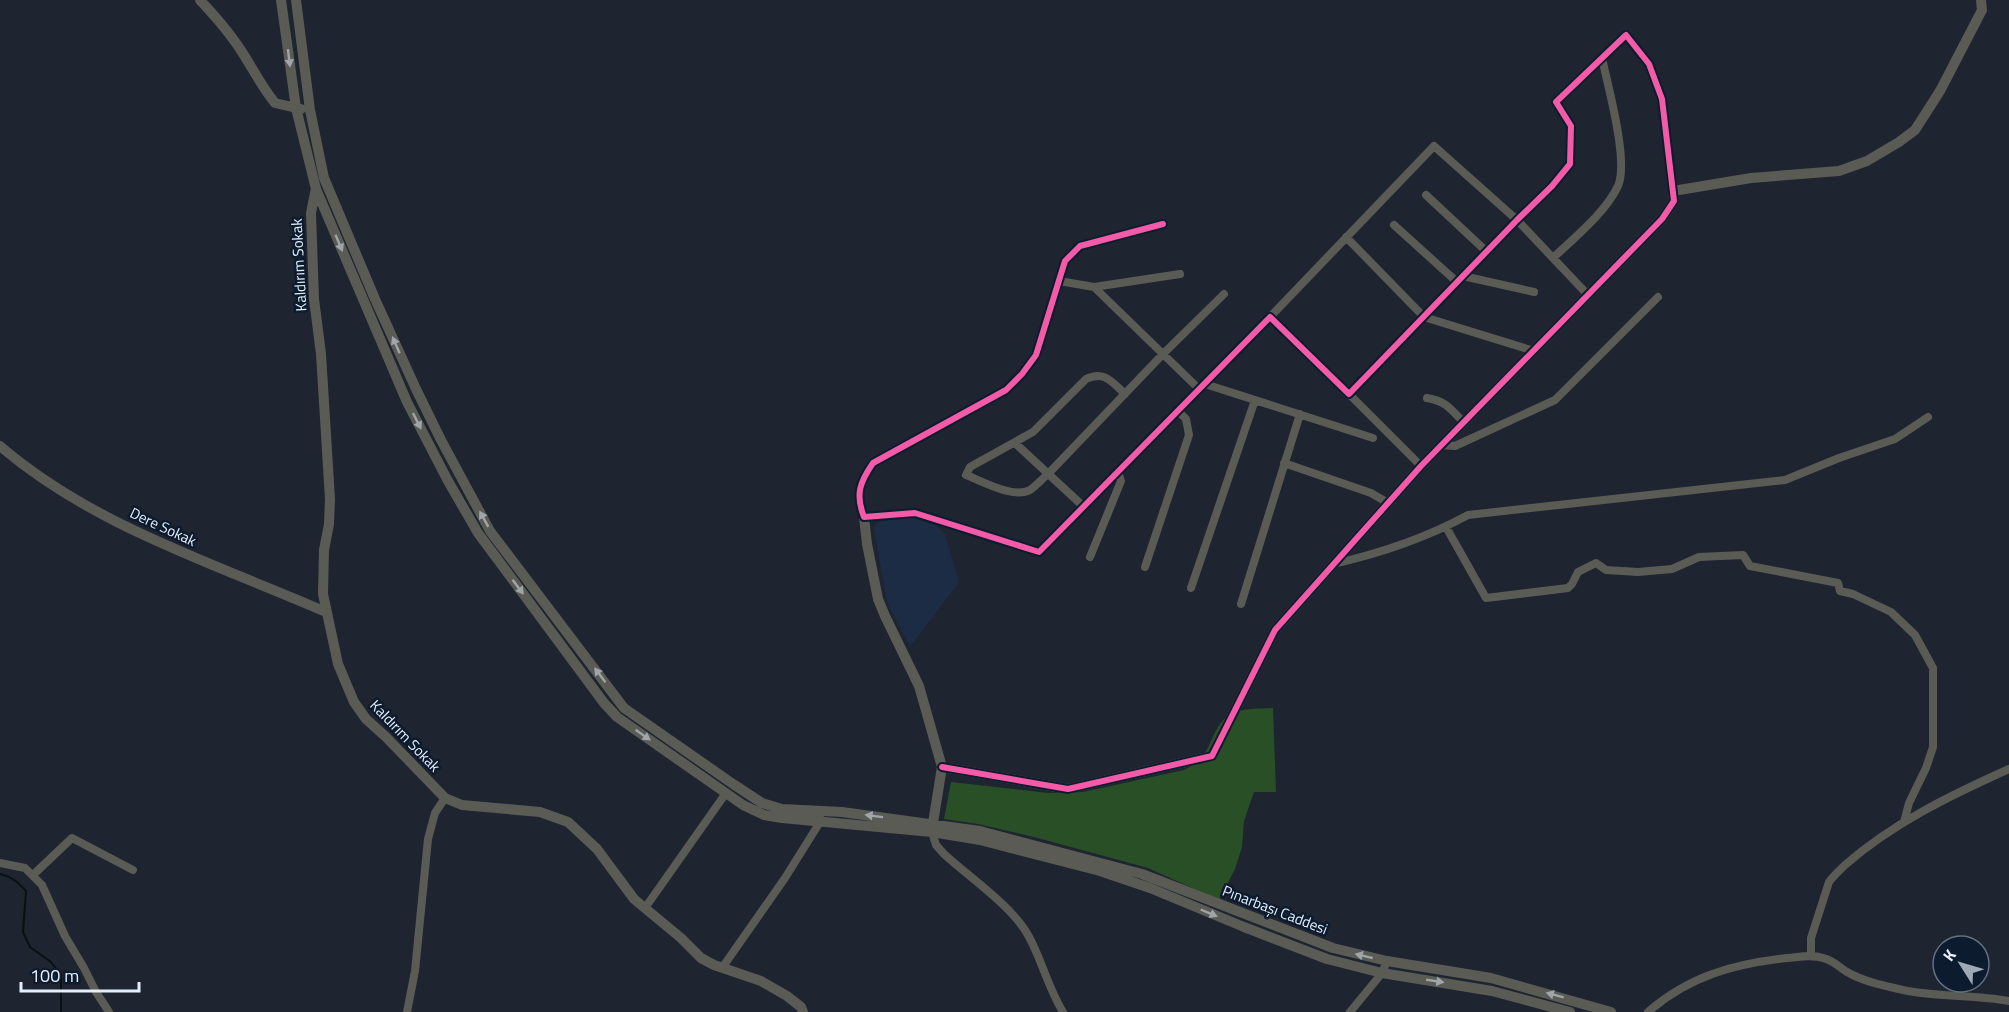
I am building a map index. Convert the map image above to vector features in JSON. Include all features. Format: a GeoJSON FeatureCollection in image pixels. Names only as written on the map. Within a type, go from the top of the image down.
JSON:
{"type":"FeatureCollection","features":[{"type":"Feature","properties":{"kind":"street"},"geometry":{"type":"LineString","coordinates":[[200,0],[223,25],[275,103],[310,110]]}},
{"type":"Feature","properties":{"kind":"street","name":"Kaldırım Sokak"},"geometry":{"type":"LineString","coordinates":[[281,0],[296,108],[316,189]]}},
{"type":"Feature","properties":{"kind":"street"},"geometry":{"type":"LineString","coordinates":[[296,0],[310,110],[324,178],[375,299],[421,399],[490,531],[624,708],[762,803],[820,817]]}},
{"type":"Feature","properties":{"kind":"street"},"geometry":{"type":"LineString","coordinates":[[1673,191],[1751,178],[1839,171],[1867,161],[1899,142],[1915,130],[1940,91],[1982,10],[1981,0]]}},
{"type":"Feature","properties":{"kind":"street"},"geometry":{"type":"LineString","coordinates":[[942,767],[1068,789],[1212,756],[1275,630],[1421,466],[1662,219],[1674,201],[1662,99],[1649,64],[1626,35],[1556,102],[1571,126],[1570,164],[1552,186],[1349,394]]}},
{"type":"Feature","properties":{"kind":"street"},"geometry":{"type":"LineString","coordinates":[[1553,258],[1596,216],[1619,185],[1620,147],[1602,58]]}},
{"type":"Feature","properties":{"kind":"street"},"geometry":{"type":"LineString","coordinates":[[864,516],[915,513],[1040,552],[1434,146],[1517,220],[1588,295]]}},
{"type":"Feature","properties":{"kind":"street","name":"Kaldırım Sokak"},"geometry":{"type":"LineString","coordinates":[[324,178],[316,189],[311,213],[314,299],[321,354],[329,469],[328,524],[322,572],[326,612],[338,664],[360,712],[445,798],[462,806],[540,812],[568,822],[597,849],[634,899],[701,957],[722,968],[777,989],[801,1007],[803,1012]]}},
{"type":"Feature","properties":{"kind":"street"},"geometry":{"type":"LineString","coordinates":[[316,189],[407,402],[478,533],[604,703],[617,717],[743,805],[764,815],[820,817],[932,828],[980,840],[1100,871],[1150,888],[1318,956],[1382,973],[1492,991],[1570,1012]]}},
{"type":"Feature","properties":{"kind":"street"},"geometry":{"type":"LineString","coordinates":[[1426,195],[1487,252]]}},
{"type":"Feature","properties":{"kind":"street"},"geometry":{"type":"LineString","coordinates":[[1062,1012],[1023,926],[936,845],[932,828],[942,767],[919,686],[878,599],[864,516],[858,500],[863,477],[873,463],[1006,390],[1022,374],[1036,355],[1065,261],[1080,246],[1163,224]]}},
{"type":"Feature","properties":{"kind":"street"},"geometry":{"type":"LineString","coordinates":[[1394,225],[1460,279],[1534,292]]}},
{"type":"Feature","properties":{"kind":"street"},"geometry":{"type":"LineString","coordinates":[[1346,237],[1424,317],[1534,351]]}},
{"type":"Feature","properties":{"kind":"street"},"geometry":{"type":"LineString","coordinates":[[1059,281],[1094,287],[1180,273]]}},
{"type":"Feature","properties":{"kind":"street"},"geometry":{"type":"LineString","coordinates":[[1094,287],[1163,354],[1202,387],[1255,400],[1373,438]]}},
{"type":"Feature","properties":{"kind":"street"},"geometry":{"type":"LineString","coordinates":[[1125,394],[1106,377],[1095,375],[1086,379],[1033,432],[970,467],[966,475],[1002,490],[1021,492],[1029,490],[1048,474],[1224,294]]}},
{"type":"Feature","properties":{"kind":"street"},"geometry":{"type":"LineString","coordinates":[[1442,445],[1455,446],[1556,400],[1658,297]]}},
{"type":"Feature","properties":{"kind":"street"},"geometry":{"type":"LineString","coordinates":[[1270,317],[1421,466]]}},
{"type":"Feature","properties":{"kind":"street"},"geometry":{"type":"LineString","coordinates":[[1427,398],[1440,400],[1446,404],[1464,423]]}},
{"type":"Feature","properties":{"kind":"street"},"geometry":{"type":"LineString","coordinates":[[1191,588],[1255,400]]}},
{"type":"Feature","properties":{"kind":"street"},"geometry":{"type":"LineString","coordinates":[[1145,567],[1189,435],[1186,419],[1178,411]]}},
{"type":"Feature","properties":{"kind":"street"},"geometry":{"type":"LineString","coordinates":[[1241,603],[1300,414]]}},
{"type":"Feature","properties":{"kind":"street"},"geometry":{"type":"LineString","coordinates":[[1334,564],[1376,555],[1425,537],[1468,515],[1785,480],[1895,439],[1928,417]]}},
{"type":"Feature","properties":{"kind":"street"},"geometry":{"type":"LineString","coordinates":[[1015,443],[1084,507]]}},
{"type":"Feature","properties":{"kind":"street","name":"Dere Sokak"},"geometry":{"type":"LineString","coordinates":[[0,446],[78,500],[128,528],[326,612]]}},
{"type":"Feature","properties":{"kind":"street"},"geometry":{"type":"LineString","coordinates":[[1284,463],[1371,493],[1388,503]]}},
{"type":"Feature","properties":{"kind":"street"},"geometry":{"type":"LineString","coordinates":[[1090,556],[1122,481],[1118,472]]}},
{"type":"Feature","properties":{"kind":"street"},"geometry":{"type":"LineString","coordinates":[[1446,527],[1486,598],[1568,588],[1578,572],[1596,563],[1606,570],[1638,572],[1672,569],[1699,557],[1743,555],[1750,566],[1838,583],[1840,591],[1853,594],[1891,612],[1915,635],[1933,668],[1933,747],[1926,768],[1909,803],[1904,822]]}},
{"type":"Feature","properties":{"kind":"street"},"geometry":{"type":"LineString","coordinates":[[1811,956],[1811,938],[1833,875],[1866,846],[1904,822],[1953,795],[2009,769]]}},
{"type":"Feature","properties":{"kind":"street"},"geometry":{"type":"LineString","coordinates":[[645,908],[726,793]]}},
{"type":"Feature","properties":{"kind":"street"},"geometry":{"type":"LineString","coordinates":[[407,1012],[415,970],[428,839],[435,813],[445,798]]}},
{"type":"Feature","properties":{"kind":"street"},"geometry":{"type":"LineString","coordinates":[[722,968],[785,878],[820,817]]}},
{"type":"Feature","properties":{"kind":"street","name":"Pınarbaşı Caddesi"},"geometry":{"type":"LineString","coordinates":[[932,828],[980,831],[1142,874],[1333,948],[1387,962],[1491,978],[1611,1012]]}},
{"type":"Feature","properties":{"kind":"street"},"geometry":{"type":"LineString","coordinates":[[33,875],[72,838],[133,870]]}},
{"type":"Feature","properties":{"kind":"street"},"geometry":{"type":"LineString","coordinates":[[0,863],[25,868],[47,894],[65,936],[109,1012]]}},
{"type":"Feature","properties":{"kind":"street"},"geometry":{"type":"LineString","coordinates":[[1648,1012],[1694,981],[1720,970],[1767,960],[1811,956],[1830,960],[1858,976],[1907,990],[2009,1001]]}},
{"type":"Feature","properties":{"kind":"street"},"geometry":{"type":"LineString","coordinates":[[1350,1012],[1382,973],[1387,962]]}},
{"type":"Feature","properties":{"kind":"shaded area"},"geometry":{"type":"Polygon","coordinates":[[[911,517],[937,526],[945,534],[959,582],[910,647],[887,602],[874,529],[877,522],[911,517]]]}},
{"type":"Feature","properties":{"kind":"green space"},"geometry":{"type":"Polygon","coordinates":[[[1273,708],[1276,792],[1254,792],[1244,821],[1242,847],[1235,869],[1219,900],[1148,868],[1038,838],[978,824],[944,819],[951,782],[1048,793],[1083,792],[1184,770],[1201,758],[1219,725],[1229,715],[1245,710],[1273,708]]]}},
{"type":"Feature","properties":{"kind":"waterway"},"geometry":{"type":"LineString","coordinates":[[0,874],[14,880],[26,891],[23,932],[30,947],[51,962],[61,975],[61,1012]]}},
{"type":"Feature","properties":{"kind":"cycle path"},"geometry":{"type":"LineString","coordinates":[[942,767],[1068,789],[1212,756],[1275,630],[1421,466],[1662,219],[1674,201],[1662,99],[1649,64],[1626,35],[1556,102],[1571,126],[1570,164],[1552,186],[1349,394],[1270,317],[1039,552],[915,513],[864,517],[859,495],[860,488],[873,463],[1006,390],[1022,374],[1036,355],[1065,261],[1080,246],[1163,224]]}}]}
